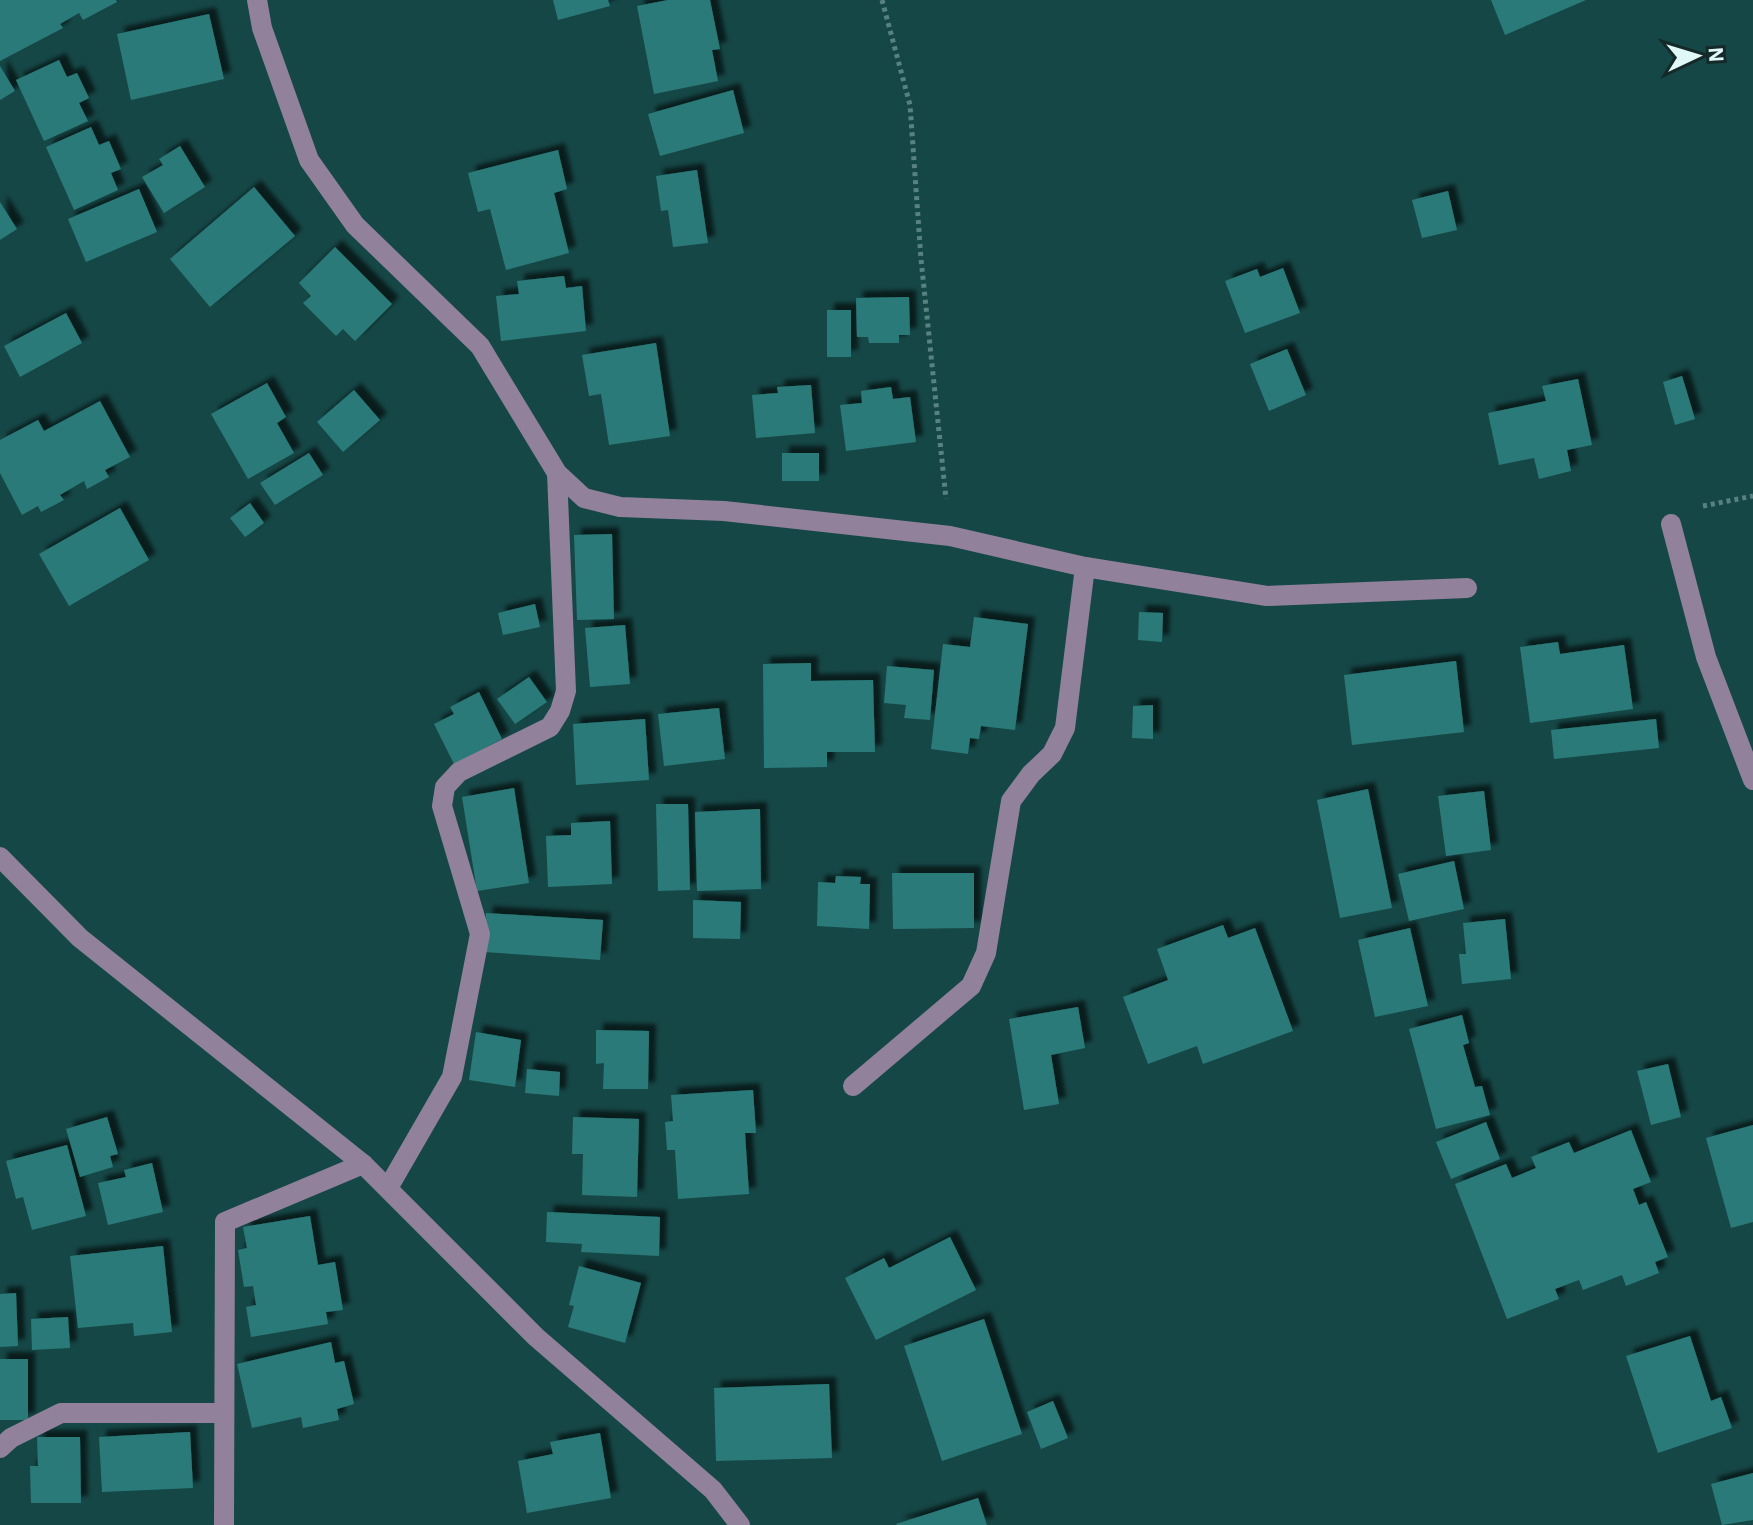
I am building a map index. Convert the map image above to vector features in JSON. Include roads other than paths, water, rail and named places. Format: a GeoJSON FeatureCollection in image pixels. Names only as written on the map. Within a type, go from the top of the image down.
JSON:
{"type":"FeatureCollection","features":[{"type":"Feature","properties":{"kind":"street"},"geometry":{"type":"LineString","coordinates":[[257,0],[262,28],[309,160],[355,225],[480,346],[557,473],[584,498],[620,507],[724,511],[950,536],[1085,567],[1267,596],[1467,588]]}},
{"type":"Feature","properties":{"kind":"street"},"geometry":{"type":"LineString","coordinates":[[388,1188],[452,1077],[480,934],[442,806],[445,787],[459,772],[550,727],[560,711],[566,691],[557,473]]}},
{"type":"Feature","properties":{"kind":"street"},"geometry":{"type":"LineString","coordinates":[[1671,524],[1706,657],[1745,735],[1753,780]]}},
{"type":"Feature","properties":{"kind":"street"},"geometry":{"type":"LineString","coordinates":[[853,1086],[971,986],[986,953],[1011,801],[1031,774],[1052,754],[1065,728],[1085,567]]}},
{"type":"Feature","properties":{"kind":"street"},"geometry":{"type":"LineString","coordinates":[[0,857],[80,938],[363,1164],[536,1337],[713,1490],[740,1525]]}},
{"type":"Feature","properties":{"kind":"street"},"geometry":{"type":"LineString","coordinates":[[224,1525],[225,1222],[363,1164]]}},
{"type":"Feature","properties":{"kind":"street"},"geometry":{"type":"LineString","coordinates":[[0,1448],[11,1438],[61,1413],[223,1413]]}}]}
